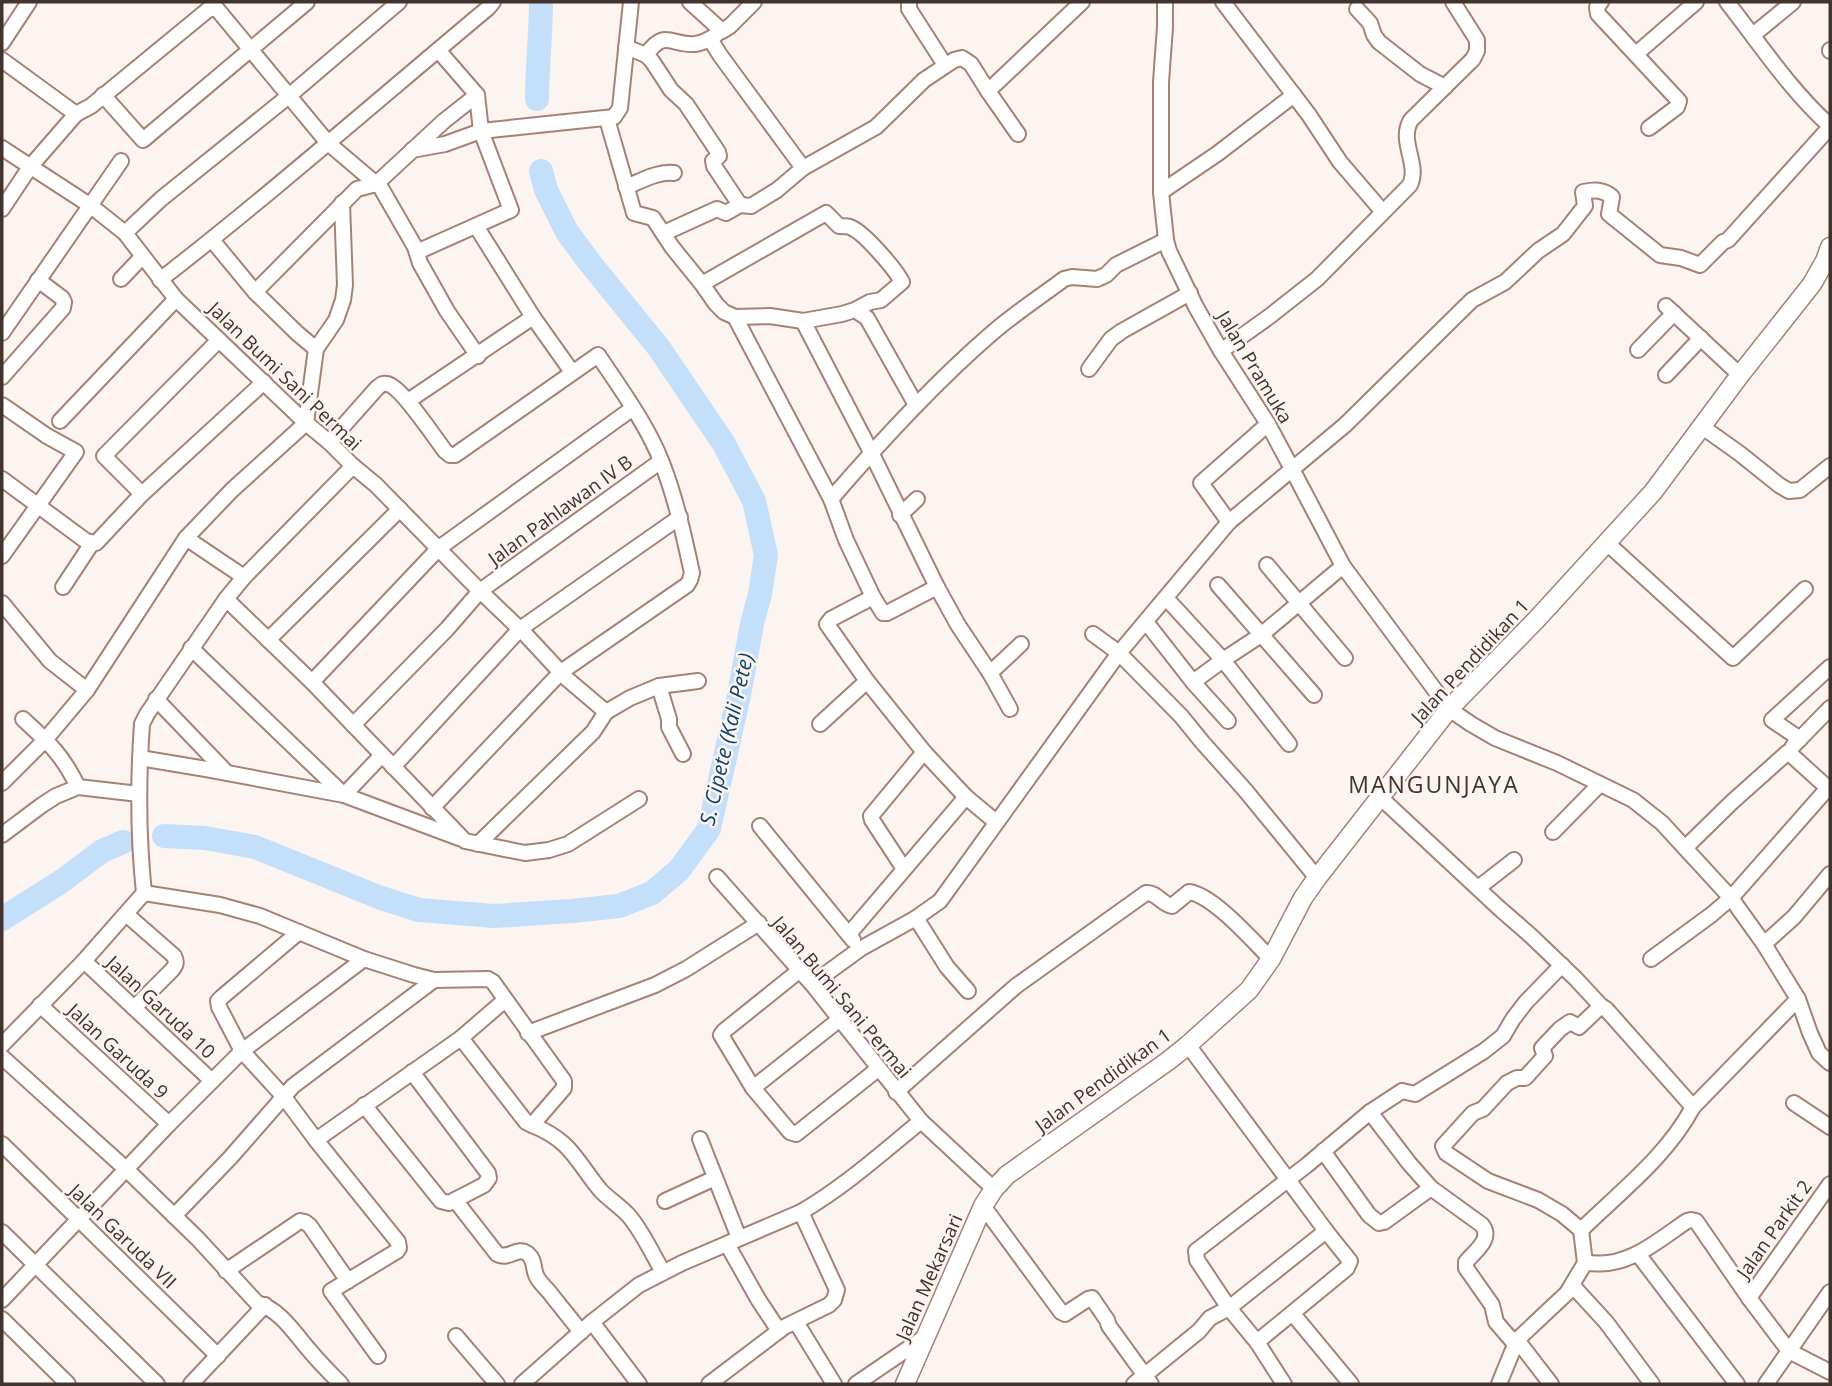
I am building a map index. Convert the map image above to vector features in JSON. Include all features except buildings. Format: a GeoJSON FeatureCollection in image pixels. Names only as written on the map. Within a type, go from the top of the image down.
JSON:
{"type":"FeatureCollection","features":[{"type":"Feature","properties":{"kind":"street"},"geometry":{"type":"LineString","coordinates":[[2,43],[29,2]]}},
{"type":"Feature","properties":{"kind":"street"},"geometry":{"type":"LineString","coordinates":[[103,95],[143,140],[307,2]]}},
{"type":"Feature","properties":{"kind":"street"},"geometry":{"type":"LineString","coordinates":[[125,233],[161,200],[400,2]]}},
{"type":"Feature","properties":{"kind":"street"},"geometry":{"type":"LineString","coordinates":[[160,280],[328,144],[493,2]]}},
{"type":"Feature","properties":{"kind":"street"},"geometry":{"type":"LineString","coordinates":[[412,150],[445,144],[481,131],[614,117],[620,108],[632,2]]}},
{"type":"Feature","properties":{"kind":"street"},"geometry":{"type":"LineString","coordinates":[[690,2],[716,35],[720,55],[803,168]]}},
{"type":"Feature","properties":{"kind":"street"},"geometry":{"type":"LineString","coordinates":[[646,55],[652,46],[662,40],[699,44],[730,26],[754,2]]}},
{"type":"Feature","properties":{"kind":"street"},"geometry":{"type":"LineString","coordinates":[[909,2],[909,9],[945,65]]}},
{"type":"Feature","properties":{"kind":"street"},"geometry":{"type":"LineString","coordinates":[[988,91],[1082,2]]}},
{"type":"Feature","properties":{"kind":"street","name":"Jalan Pramuka"},"geometry":{"type":"LineString","coordinates":[[1165,2],[1161,82],[1161,192],[1169,251],[1221,351],[1293,468],[1343,566],[1450,709],[1496,738],[1557,763],[1633,800],[1662,823],[1731,898],[1764,944],[1798,999],[1819,1053],[1830,1063]]}},
{"type":"Feature","properties":{"kind":"street"},"geometry":{"type":"LineString","coordinates":[[1223,2],[1294,95],[1340,162],[1383,212]]}},
{"type":"Feature","properties":{"kind":"street"},"geometry":{"type":"LineString","coordinates":[[1221,351],[1317,279],[1410,185],[1414,174],[1405,135],[1407,126],[1473,59],[1477,51],[1477,40],[1453,2]]}},
{"type":"Feature","properties":{"kind":"street"},"geometry":{"type":"LineString","coordinates":[[1601,2],[1597,7],[1598,14],[1679,103],[1678,107],[1649,128]]}},
{"type":"Feature","properties":{"kind":"street"},"geometry":{"type":"LineString","coordinates":[[1636,54],[1696,2]]}},
{"type":"Feature","properties":{"kind":"street"},"geometry":{"type":"LineString","coordinates":[[812,984],[860,950],[940,901],[1119,653],[1229,522],[1345,425],[1472,300],[1506,282],[1538,251],[1563,234],[1584,206],[1583,192],[1594,190],[1612,197],[1609,214],[1660,255],[1681,258],[1700,265],[1728,240],[1830,127],[1771,60],[1727,2]]}},
{"type":"Feature","properties":{"kind":"street"},"geometry":{"type":"LineString","coordinates":[[1753,35],[1793,2]]}},
{"type":"Feature","properties":{"kind":"street"},"geometry":{"type":"LineString","coordinates":[[2,209],[30,167],[76,114],[91,106],[209,9],[214,8],[220,11],[328,144],[381,188],[447,311],[478,356]]}},
{"type":"Feature","properties":{"kind":"street"},"geometry":{"type":"LineString","coordinates":[[1357,9],[1370,23],[1379,42],[1420,74],[1446,87]]}},
{"type":"Feature","properties":{"kind":"street"},"geometry":{"type":"LineString","coordinates":[[626,47],[646,55],[671,90],[687,104],[718,152],[719,156],[713,161],[714,166],[740,205]]}},
{"type":"Feature","properties":{"kind":"street"},"geometry":{"type":"LineString","coordinates":[[416,252],[511,210],[481,131],[477,95],[438,50]]}},
{"type":"Feature","properties":{"kind":"street"},"geometry":{"type":"LineString","coordinates":[[664,233],[717,209],[726,213],[740,205],[751,206],[777,190],[803,168],[876,127],[924,80],[954,60],[962,58],[971,64],[1018,134]]}},
{"type":"Feature","properties":{"kind":"street"},"geometry":{"type":"LineString","coordinates":[[2,60],[76,114]]}},
{"type":"Feature","properties":{"kind":"street"},"geometry":{"type":"LineString","coordinates":[[255,292],[357,189],[376,184],[477,95]]}},
{"type":"Feature","properties":{"kind":"street"},"geometry":{"type":"LineString","coordinates":[[1161,192],[1217,154],[1294,95]]}},
{"type":"Feature","properties":{"kind":"street"},"geometry":{"type":"LineString","coordinates":[[607,118],[634,213],[653,218],[672,247],[724,312],[735,317],[770,316],[803,321],[855,310],[881,300],[901,284],[901,279],[865,239],[850,227],[839,226],[826,213],[702,284]]}},
{"type":"Feature","properties":{"kind":"street","name":"Jalan Bumi Sani Permai"},"geometry":{"type":"LineString","coordinates":[[2,148],[91,206],[125,233],[176,299],[352,466],[226,598],[156,699],[142,724],[139,855],[144,892]]}},
{"type":"Feature","properties":{"kind":"street"},"geometry":{"type":"LineString","coordinates":[[2,333],[121,161]]}},
{"type":"Feature","properties":{"kind":"street"},"geometry":{"type":"LineString","coordinates":[[626,187],[658,174],[674,173]]}},
{"type":"Feature","properties":{"kind":"street"},"geometry":{"type":"LineString","coordinates":[[2,783],[45,740],[87,690],[186,538],[232,490],[306,423],[316,349],[336,320],[343,300],[345,285],[342,204]]}},
{"type":"Feature","properties":{"kind":"street"},"geometry":{"type":"LineString","coordinates":[[476,226],[533,317],[572,372]]}},
{"type":"Feature","properties":{"kind":"street"},"geometry":{"type":"LineString","coordinates":[[212,240],[255,292],[316,349]]}},
{"type":"Feature","properties":{"kind":"street"},"geometry":{"type":"LineString","coordinates":[[831,499],[916,405],[993,332],[1064,279],[1097,279],[1106,275],[1116,265],[1166,240]]}},
{"type":"Feature","properties":{"kind":"street","name":"Jalan Pendidikan 1"},"geometry":{"type":"LineString","coordinates":[[993,1189],[1007,1175],[1188,1045],[1249,990],[1271,959],[1303,898],[1317,878],[1450,709],[1653,492],[1812,284],[1830,247]]}},
{"type":"Feature","properties":{"kind":"street"},"geometry":{"type":"LineString","coordinates":[[121,279],[142,257]]}},
{"type":"Feature","properties":{"kind":"street"},"geometry":{"type":"LineString","coordinates":[[2,377],[63,308],[62,298],[38,280]]}},
{"type":"Feature","properties":{"kind":"street"},"geometry":{"type":"LineString","coordinates":[[1089,369],[1111,339],[1190,293]]}},
{"type":"Feature","properties":{"kind":"street"},"geometry":{"type":"LineString","coordinates":[[60,421],[176,299]]}},
{"type":"Feature","properties":{"kind":"street"},"geometry":{"type":"LineString","coordinates":[[855,310],[867,318],[916,405]]}},
{"type":"Feature","properties":{"kind":"street"},"geometry":{"type":"LineString","coordinates":[[1638,350],[1670,310],[1740,375]]}},
{"type":"Feature","properties":{"kind":"street"},"geometry":{"type":"LineString","coordinates":[[408,401],[533,317]]}},
{"type":"Feature","properties":{"kind":"street"},"geometry":{"type":"LineString","coordinates":[[735,317],[831,499],[846,540],[883,613],[887,614],[937,587]]}},
{"type":"Feature","properties":{"kind":"street"},"geometry":{"type":"LineString","coordinates":[[803,321],[937,587],[1010,709]]}},
{"type":"Feature","properties":{"kind":"street"},"geometry":{"type":"LineString","coordinates":[[1666,374],[1701,338]]}},
{"type":"Feature","properties":{"kind":"street"},"geometry":{"type":"LineString","coordinates":[[142,494],[104,456],[219,340]]}},
{"type":"Feature","properties":{"kind":"street"},"geometry":{"type":"LineString","coordinates":[[329,442],[383,384],[388,384],[408,401],[445,451],[455,456],[598,355],[633,408],[662,460],[680,517],[692,573],[687,585],[561,672],[432,807]]}},
{"type":"Feature","properties":{"kind":"street"},"geometry":{"type":"LineString","coordinates":[[2,479],[86,541],[99,541],[142,494],[264,382]]}},
{"type":"Feature","properties":{"kind":"street"},"geometry":{"type":"LineString","coordinates":[[2,405],[76,452],[2,556]]}},
{"type":"Feature","properties":{"kind":"street"},"geometry":{"type":"LineString","coordinates":[[312,682],[439,548],[633,408]]}},
{"type":"Feature","properties":{"kind":"street"},"geometry":{"type":"LineString","coordinates":[[1229,522],[1201,483],[1268,424]]}},
{"type":"Feature","properties":{"kind":"street"},"geometry":{"type":"LineString","coordinates":[[1702,426],[1788,491],[1800,490],[1830,466]]}},
{"type":"Feature","properties":{"kind":"street","name":"Jalan Pahlawan IV B"},"geometry":{"type":"LineString","coordinates":[[353,725],[480,592],[662,460]]}},
{"type":"Feature","properties":{"kind":"street"},"geometry":{"type":"LineString","coordinates":[[352,466],[376,485],[561,672],[606,712]]}},
{"type":"Feature","properties":{"kind":"street"},"geometry":{"type":"LineString","coordinates":[[900,515],[917,499]]}},
{"type":"Feature","properties":{"kind":"street"},"geometry":{"type":"LineString","coordinates":[[268,640],[400,509]]}},
{"type":"Feature","properties":{"kind":"street"},"geometry":{"type":"LineString","coordinates":[[393,767],[520,629],[680,517]]}},
{"type":"Feature","properties":{"kind":"street"},"geometry":{"type":"LineString","coordinates":[[186,538],[244,577]]}},
{"type":"Feature","properties":{"kind":"street"},"geometry":{"type":"LineString","coordinates":[[63,587],[92,543]]}},
{"type":"Feature","properties":{"kind":"street"},"geometry":{"type":"LineString","coordinates":[[1607,543],[1733,657],[1805,589]]}},
{"type":"Feature","properties":{"kind":"street"},"geometry":{"type":"LineString","coordinates":[[1267,565],[1345,658]]}},
{"type":"Feature","properties":{"kind":"street"},"geometry":{"type":"LineString","coordinates":[[1193,682],[1261,635],[1343,566]]}},
{"type":"Feature","properties":{"kind":"street"},"geometry":{"type":"LineString","coordinates":[[1218,585],[1314,695]]}},
{"type":"Feature","properties":{"kind":"street"},"geometry":{"type":"LineString","coordinates":[[873,597],[831,619],[827,624],[867,681],[924,752],[966,797],[996,822]]}},
{"type":"Feature","properties":{"kind":"street"},"geometry":{"type":"LineString","coordinates":[[226,598],[312,682],[432,807],[472,842]]}},
{"type":"Feature","properties":{"kind":"street"},"geometry":{"type":"LineString","coordinates":[[1166,598],[1223,660],[1289,744]]}},
{"type":"Feature","properties":{"kind":"street"},"geometry":{"type":"LineString","coordinates":[[2,603],[50,661],[87,690]]}},
{"type":"Feature","properties":{"kind":"street"},"geometry":{"type":"LineString","coordinates":[[1146,622],[1228,721]]}},
{"type":"Feature","properties":{"kind":"street"},"geometry":{"type":"LineString","coordinates":[[1093,634],[1119,653],[1181,716],[1317,878]]}},
{"type":"Feature","properties":{"kind":"street"},"geometry":{"type":"LineString","coordinates":[[990,673],[1021,644]]}},
{"type":"Feature","properties":{"kind":"street"},"geometry":{"type":"LineString","coordinates":[[191,648],[344,795]]}},
{"type":"Feature","properties":{"kind":"street"},"geometry":{"type":"LineString","coordinates":[[1800,739],[1772,720],[1830,667]]}},
{"type":"Feature","properties":{"kind":"street"},"geometry":{"type":"LineString","coordinates":[[472,842],[593,732],[606,712],[659,686],[698,681]]}},
{"type":"Feature","properties":{"kind":"street"},"geometry":{"type":"LineString","coordinates":[[820,724],[867,681]]}},
{"type":"Feature","properties":{"kind":"street"},"geometry":{"type":"LineString","coordinates":[[659,686],[669,716],[669,727],[683,754]]}},
{"type":"Feature","properties":{"kind":"street"},"geometry":{"type":"LineString","coordinates":[[156,699],[227,773]]}},
{"type":"Feature","properties":{"kind":"street"},"geometry":{"type":"LineString","coordinates":[[1685,848],[1788,752],[1830,708]]}},
{"type":"Feature","properties":{"kind":"street"},"geometry":{"type":"LineString","coordinates":[[23,719],[54,747],[78,787]]}},
{"type":"Feature","properties":{"kind":"street"},"geometry":{"type":"LineString","coordinates":[[904,869],[871,816],[924,752]]}},
{"type":"Feature","properties":{"kind":"street"},"geometry":{"type":"LineString","coordinates":[[1651,959],[1731,898],[1829,789],[1788,752]]}},
{"type":"Feature","properties":{"kind":"street"},"geometry":{"type":"LineString","coordinates":[[344,795],[382,755]]}},
{"type":"Feature","properties":{"kind":"street"},"geometry":{"type":"LineString","coordinates":[[140,758],[344,795],[472,842],[525,853],[568,844],[639,799]]}},
{"type":"Feature","properties":{"kind":"street"},"geometry":{"type":"LineString","coordinates":[[1553,832],[1600,784]]}},
{"type":"Feature","properties":{"kind":"street"},"geometry":{"type":"LineString","coordinates":[[2,835],[56,796],[78,787],[139,794]]}},
{"type":"Feature","properties":{"kind":"street"},"geometry":{"type":"LineString","coordinates":[[849,934],[966,797]]}},
{"type":"Feature","properties":{"kind":"street"},"geometry":{"type":"LineString","coordinates":[[1381,797],[1562,965],[1606,1009],[1693,1107]]}},
{"type":"Feature","properties":{"kind":"street"},"geometry":{"type":"LineString","coordinates":[[760,826],[860,950]]}},
{"type":"Feature","properties":{"kind":"street"},"geometry":{"type":"LineString","coordinates":[[1478,888],[1514,860]]}},
{"type":"Feature","properties":{"kind":"street"},"geometry":{"type":"LineString","coordinates":[[1764,944],[1794,917],[1830,874]]}},
{"type":"Feature","properties":{"kind":"street"},"geometry":{"type":"LineString","coordinates":[[717,877],[759,923]]}},
{"type":"Feature","properties":{"kind":"street"},"geometry":{"type":"LineString","coordinates":[[2,1045],[84,961],[144,892],[220,905],[260,916],[363,959],[434,980],[488,979],[497,986],[564,1081],[562,1091],[532,1125]]}},
{"type":"Feature","properties":{"kind":"street"},"geometry":{"type":"LineString","coordinates":[[896,1092],[1016,986],[1146,893],[1155,895],[1169,906],[1189,892],[1198,894],[1218,907],[1271,959]]}},
{"type":"Feature","properties":{"kind":"street"},"geometry":{"type":"LineString","coordinates":[[126,914],[174,956],[176,961],[172,970],[134,1008]]}},
{"type":"Feature","properties":{"kind":"street"},"geometry":{"type":"LineString","coordinates":[[916,918],[947,967],[968,991]]}},
{"type":"Feature","properties":{"kind":"street","name":"Jalan Bumi Sani Permai"},"geometry":{"type":"LineString","coordinates":[[528,1033],[655,985],[686,969],[759,923],[812,984],[921,1121],[993,1189]]}},
{"type":"Feature","properties":{"kind":"street"},"geometry":{"type":"LineString","coordinates":[[299,932],[218,1001],[242,1051],[284,1097],[398,1242],[397,1251],[331,1291],[378,1356]]}},
{"type":"Feature","properties":{"kind":"street"},"geometry":{"type":"LineString","coordinates":[[2,1300],[242,1051],[363,959]]}},
{"type":"Feature","properties":{"kind":"street","name":"Jalan Garuda 10"},"geometry":{"type":"LineString","coordinates":[[84,961],[212,1081]]}},
{"type":"Feature","properties":{"kind":"street"},"geometry":{"type":"LineString","coordinates":[[1284,1384],[1197,1260],[1196,1251],[1370,1112],[1402,1091],[1415,1094],[1484,1051],[1503,1036],[1526,1002],[1562,965]]}},
{"type":"Feature","properties":{"kind":"street"},"geometry":{"type":"LineString","coordinates":[[800,970],[721,1035],[753,1088],[790,1132],[796,1134],[878,1069]]}},
{"type":"Feature","properties":{"kind":"street"},"geometry":{"type":"LineString","coordinates":[[174,1216],[230,1158],[293,1086],[434,980]]}},
{"type":"Feature","properties":{"kind":"street"},"geometry":{"type":"LineString","coordinates":[[1581,1230],[1662,1152],[1682,1127],[1693,1107],[1798,999]]}},
{"type":"Feature","properties":{"kind":"street"},"geometry":{"type":"LineString","coordinates":[[316,1140],[461,1038],[505,1000]]}},
{"type":"Feature","properties":{"kind":"street","name":"Jalan Garuda 9"},"geometry":{"type":"LineString","coordinates":[[40,1005],[169,1124]]}},
{"type":"Feature","properties":{"kind":"street"},"geometry":{"type":"LineString","coordinates":[[1499,1384],[1516,1342],[1567,1293],[1585,1263],[1581,1230],[1562,1214],[1538,1200],[1488,1181],[1446,1153],[1443,1146],[1473,1113],[1483,1109],[1507,1083],[1517,1078],[1525,1079],[1545,1056],[1542,1048],[1560,1029],[1570,1021],[1579,1027],[1601,1006]]}},
{"type":"Feature","properties":{"kind":"street"},"geometry":{"type":"LineString","coordinates":[[753,1088],[840,1019]]}},
{"type":"Feature","properties":{"kind":"street"},"geometry":{"type":"LineString","coordinates":[[461,1038],[526,1122],[565,1144],[602,1192],[628,1215],[663,1272]]}},
{"type":"Feature","properties":{"kind":"street"},"geometry":{"type":"LineString","coordinates":[[1188,1045],[1287,1180],[1348,1257],[1350,1265],[1257,1342]]}},
{"type":"Feature","properties":{"kind":"street"},"geometry":{"type":"LineString","coordinates":[[2,1057],[127,1170],[198,1239],[257,1303],[286,1322],[341,1384]]}},
{"type":"Feature","properties":{"kind":"street"},"geometry":{"type":"LineString","coordinates":[[364,1104],[437,1198],[445,1203],[484,1185],[489,1178],[488,1173],[412,1072]]}},
{"type":"Feature","properties":{"kind":"street"},"geometry":{"type":"LineString","coordinates":[[1794,1103],[1830,1127]]}},
{"type":"Feature","properties":{"kind":"street"},"geometry":{"type":"LineString","coordinates":[[1370,1112],[1431,1188],[1486,1230],[1487,1235],[1466,1262],[1466,1268],[1492,1305],[1496,1322],[1551,1384]]}},
{"type":"Feature","properties":{"kind":"street"},"geometry":{"type":"LineString","coordinates":[[522,1384],[639,1285],[801,1212],[831,1193],[921,1121]]}},
{"type":"Feature","properties":{"kind":"street"},"geometry":{"type":"LineString","coordinates":[[700,1139],[748,1283],[779,1331]]}},
{"type":"Feature","properties":{"kind":"street","name":"Jalan Garuda VII"},"geometry":{"type":"LineString","coordinates":[[2,1144],[218,1356]]}},
{"type":"Feature","properties":{"kind":"street"},"geometry":{"type":"LineString","coordinates":[[1323,1152],[1369,1215],[1379,1223],[1431,1188]]}},
{"type":"Feature","properties":{"kind":"street"},"geometry":{"type":"LineString","coordinates":[[665,1201],[715,1178]]}},
{"type":"Feature","properties":{"kind":"street","name":"Jalan Parkit 2"},"geometry":{"type":"LineString","coordinates":[[1749,1298],[1830,1184]]}},
{"type":"Feature","properties":{"kind":"street","name":"Jalan Mekarsari"},"geometry":{"type":"LineString","coordinates":[[905,1384],[983,1206],[993,1189]]}},
{"type":"Feature","properties":{"kind":"street"},"geometry":{"type":"LineString","coordinates":[[455,1200],[497,1254],[502,1257],[525,1252],[530,1256],[535,1274],[639,1384]]}},
{"type":"Feature","properties":{"kind":"street"},"geometry":{"type":"LineString","coordinates":[[983,1206],[1061,1312],[1065,1314],[1092,1298],[1143,1382],[1210,1318],[1229,1308],[1326,1231]]}},
{"type":"Feature","properties":{"kind":"street"},"geometry":{"type":"LineString","coordinates":[[709,1384],[779,1331],[834,1300],[837,1290],[801,1212]]}},
{"type":"Feature","properties":{"kind":"street"},"geometry":{"type":"LineString","coordinates":[[226,1271],[300,1221],[310,1226],[348,1281]]}},
{"type":"Feature","properties":{"kind":"street"},"geometry":{"type":"LineString","coordinates":[[1585,1263],[1609,1263],[1638,1254],[1687,1221],[1696,1221],[1789,1351],[1830,1372]]}},
{"type":"Feature","properties":{"kind":"street"},"geometry":{"type":"LineString","coordinates":[[2,1233],[157,1384]]}},
{"type":"Feature","properties":{"kind":"street"},"geometry":{"type":"LineString","coordinates":[[1638,1254],[1737,1384]]}},
{"type":"Feature","properties":{"kind":"street"},"geometry":{"type":"LineString","coordinates":[[1572,1285],[1606,1322],[1652,1384]]}},
{"type":"Feature","properties":{"kind":"street"},"geometry":{"type":"LineString","coordinates":[[1766,1384],[1830,1292]]}},
{"type":"Feature","properties":{"kind":"street"},"geometry":{"type":"LineString","coordinates":[[191,1384],[265,1306]]}},
{"type":"Feature","properties":{"kind":"street"},"geometry":{"type":"LineString","coordinates":[[1293,1314],[1351,1384]]}},
{"type":"Feature","properties":{"kind":"street"},"geometry":{"type":"LineString","coordinates":[[2,1319],[68,1384]]}},
{"type":"Feature","properties":{"kind":"street"},"geometry":{"type":"LineString","coordinates":[[796,1322],[834,1384]]}},
{"type":"Feature","properties":{"kind":"street"},"geometry":{"type":"LineString","coordinates":[[456,1336],[497,1384]]}},
{"type":"Feature","properties":{"kind":"street"},"geometry":{"type":"LineString","coordinates":[[856,1384],[925,1337]]}},
{"type":"Feature","properties":{"kind":"waterway","name":"S. Cipete (Kali Pete)"},"geometry":{"type":"LineString","coordinates":[[537,99],[541,2]]}},
{"type":"Feature","properties":{"kind":"waterway","name":"S. Cipete (Kali Pete)"},"geometry":{"type":"LineString","coordinates":[[164,836],[205,838],[255,847],[381,898],[419,910],[494,916],[619,906],[652,893],[679,870],[709,829],[766,555],[754,501],[724,444],[659,348],[567,232],[546,190],[541,171]]}},
{"type":"Feature","properties":{"kind":"waterway","name":"S. Cipete (Kali Pete)"},"geometry":{"type":"LineString","coordinates":[[2,919],[62,881],[102,851],[123,842]]}},
{"type":"Feature","properties":{"kind":"district","name":"MANGUNJAYA"},"geometry":{"type":"Point","coordinates":[1434,784]}}]}
